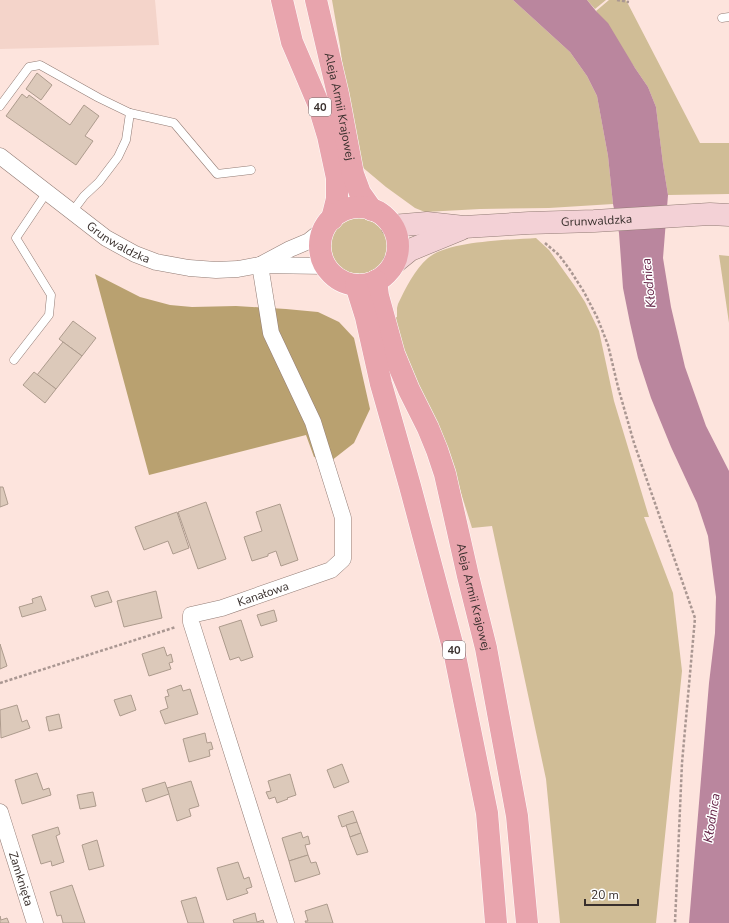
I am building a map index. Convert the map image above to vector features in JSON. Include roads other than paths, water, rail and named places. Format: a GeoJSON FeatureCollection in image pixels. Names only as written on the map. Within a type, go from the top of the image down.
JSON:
{"type":"FeatureCollection","features":[{"type":"Feature","properties":{"kind":"main road","name":"Aleja Armii Krajowej"},"geometry":{"type":"LineString","coordinates":[[282,0],[292,42],[318,103],[328,136],[337,178],[337,199],[320,242],[321,255],[325,266]]}},
{"type":"Feature","properties":{"kind":"main road","name":"Aleja Armii Krajowej"},"geometry":{"type":"LineString","coordinates":[[316,0],[338,94],[353,174],[360,193],[372,210]]}},
{"type":"Feature","properties":{"kind":"main road","name":"Aleja Armii Krajowej"},"geometry":{"type":"LineString","coordinates":[[328,224],[343,211],[360,207],[372,210],[383,216],[392,226]]}},
{"type":"Feature","properties":{"kind":"main road"},"geometry":{"type":"LineString","coordinates":[[325,266],[333,276],[343,282],[366,283],[386,274],[394,263],[398,251],[397,238],[392,226]]}},
{"type":"Feature","properties":{"kind":"main road","name":"Aleja Armii Krajowej"},"geometry":{"type":"LineString","coordinates":[[366,283],[378,296],[394,354],[409,390],[428,428],[445,474],[486,648],[517,816],[527,923]]}},
{"type":"Feature","properties":{"kind":"main road","name":"40"},"geometry":{"type":"LineString","coordinates":[[366,283],[366,317],[381,384],[454,651],[487,813],[496,923]]}},
{"type":"Feature","properties":{"kind":"street","name":"Grunwaldzka"},"geometry":{"type":"LineString","coordinates":[[0,156],[106,238],[135,254],[156,262],[189,268],[216,270],[238,269],[260,264],[309,241],[328,224]]}},
{"type":"Feature","properties":{"kind":"street","name":"Grunwaldzka"},"geometry":{"type":"LineString","coordinates":[[392,226],[427,223],[464,227],[720,214]]}},
{"type":"Feature","properties":{"kind":"street","name":"Grunwaldzka"},"geometry":{"type":"LineString","coordinates":[[394,263],[410,250],[464,227]]}},
{"type":"Feature","properties":{"kind":"street","name":"Grunwaldzka"},"geometry":{"type":"LineString","coordinates":[[260,264],[325,266]]}},
{"type":"Feature","properties":{"kind":"street","name":"Kanałowa"},"geometry":{"type":"LineString","coordinates":[[260,264],[272,333],[313,422],[343,518],[343,559],[331,570],[222,608],[191,615],[191,622],[286,923]]}},
{"type":"Feature","properties":{"kind":"street","name":"Zamknięta"},"geometry":{"type":"LineString","coordinates":[[0,812],[35,923]]}},
{"type":"Feature","properties":{"kind":"lane"},"geometry":{"type":"LineString","coordinates":[[0,106],[29,67],[40,65],[99,98],[130,113],[174,123],[217,174],[251,170]]}},
{"type":"Feature","properties":{"kind":"lane"},"geometry":{"type":"LineString","coordinates":[[72,212],[84,196],[99,182],[118,157],[126,140],[130,113]]}},
{"type":"Feature","properties":{"kind":"lane"},"geometry":{"type":"LineString","coordinates":[[14,360],[48,315],[51,295],[16,238],[47,192]]}},
{"type":"Feature","properties":{"kind":"water","name":"Kłodnica"},"geometry":{"type":"Polygon","coordinates":[[[513,0],[587,0],[608,23],[648,87],[656,107],[668,195],[663,258],[671,307],[685,367],[706,426],[729,471],[729,923],[689,923],[709,683],[715,633],[716,597],[708,536],[697,503],[671,447],[651,398],[638,358],[623,288],[619,233],[613,204],[608,156],[597,96],[587,76],[570,52],[513,0]]]}}]}
